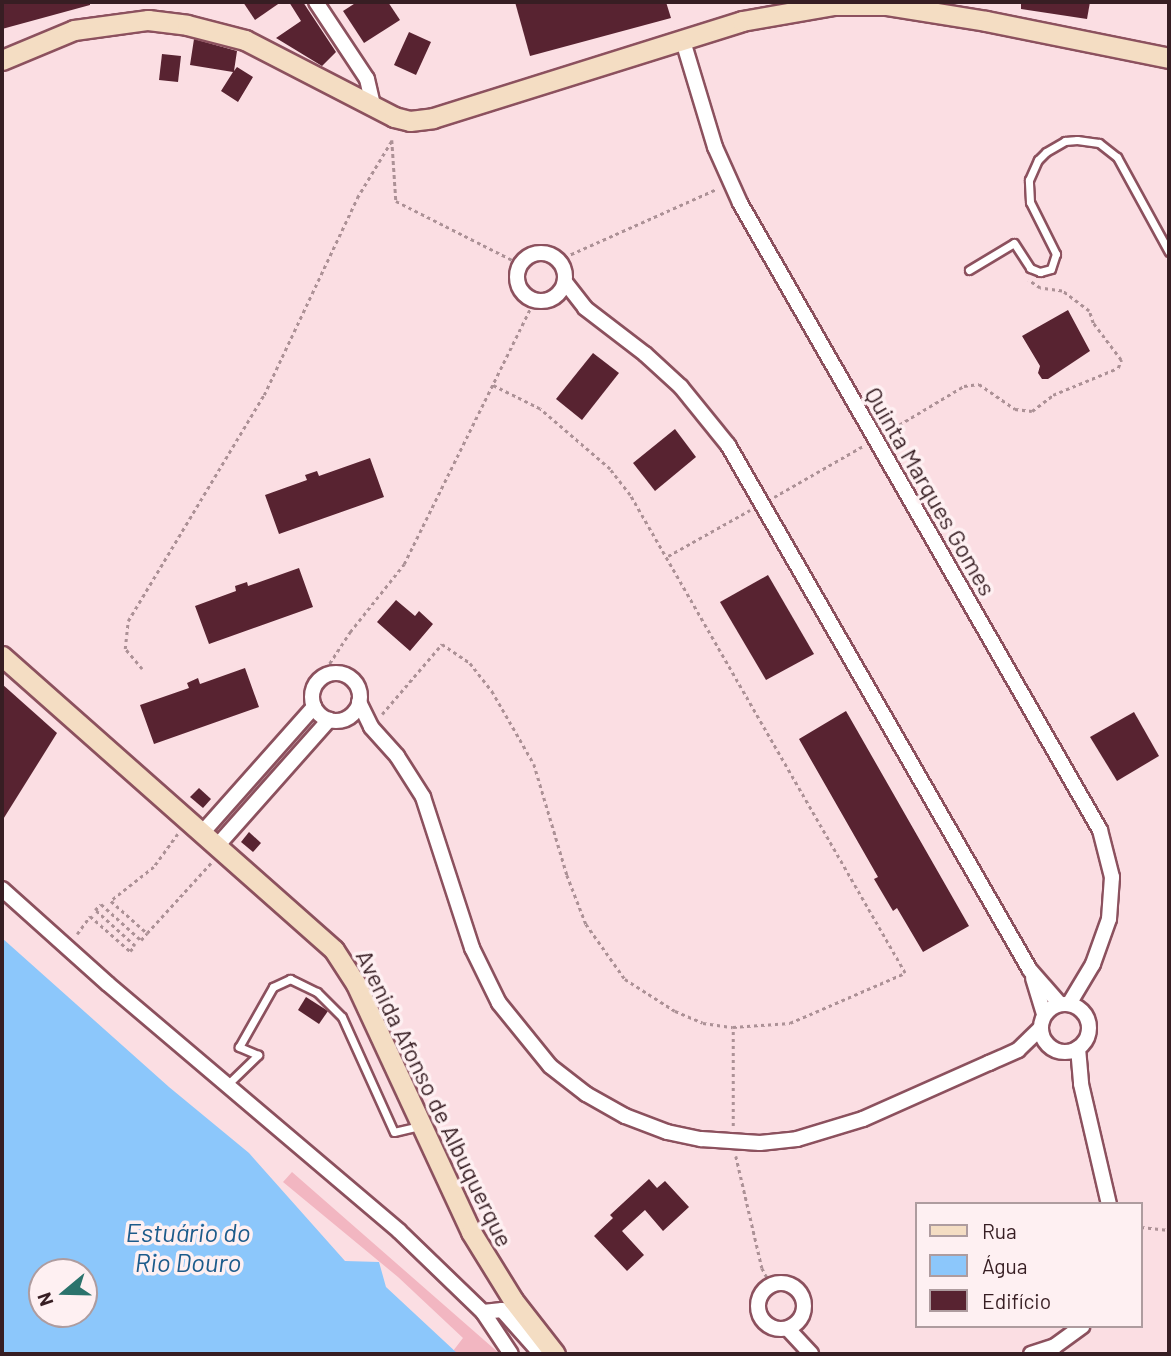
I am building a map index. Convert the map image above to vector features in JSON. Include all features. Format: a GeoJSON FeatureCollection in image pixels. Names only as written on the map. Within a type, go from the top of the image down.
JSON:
{"type":"FeatureCollection","features":[{"type":"Feature","properties":{"kind":"main road"},"geometry":{"type":"LineString","coordinates":[[2,60],[74,30],[148,20],[187,25],[245,40],[402,120],[425,120],[777,13],[834,5],[887,5],[986,21],[1169,58]]}},
{"type":"Feature","properties":{"kind":"main road","name":"Avenida Afonso de Albuquerque"},"geometry":{"type":"LineString","coordinates":[[2,656],[205,841],[326,942],[342,960],[471,1232],[513,1300],[555,1354]]}},
{"type":"Feature","properties":{"kind":"street"},"geometry":{"type":"LineString","coordinates":[[316,2],[367,79],[373,105]]}},
{"type":"Feature","properties":{"kind":"street","name":"Quinta Marques Gomes"},"geometry":{"type":"LineString","coordinates":[[683,41],[711,135],[730,183],[1100,830],[1108,853],[1112,889],[1109,919],[1093,964],[1070,1006],[1089,1030],[1078,1048],[1081,1084],[1109,1202]]}},
{"type":"Feature","properties":{"kind":"street"},"geometry":{"type":"LineString","coordinates":[[329,720],[314,706],[312,693],[318,681],[331,673],[346,676],[357,687],[359,702],[370,727],[391,748],[417,786],[432,821],[477,959],[499,1003],[529,1044],[563,1077],[625,1116],[667,1132],[733,1142],[784,1141],[837,1128],[1018,1050],[1040,1029],[1044,1014],[1030,970],[728,445],[681,387],[645,354],[585,308],[565,282],[563,267],[558,260],[536,253],[520,264],[517,284],[526,297],[534,301],[553,298],[585,308]]}},
{"type":"Feature","properties":{"kind":"street"},"geometry":{"type":"LineString","coordinates":[[553,298],[565,282]]}},
{"type":"Feature","properties":{"kind":"street"},"geometry":{"type":"LineString","coordinates":[[344,719],[356,710],[359,702]]}},
{"type":"Feature","properties":{"kind":"street"},"geometry":{"type":"LineString","coordinates":[[205,841],[314,706]]}},
{"type":"Feature","properties":{"kind":"street"},"geometry":{"type":"LineString","coordinates":[[205,841],[329,720],[344,719],[370,727]]}},
{"type":"Feature","properties":{"kind":"street"},"geometry":{"type":"LineString","coordinates":[[2,888],[399,1231],[483,1312],[511,1354]]}},
{"type":"Feature","properties":{"kind":"street"},"geometry":{"type":"LineString","coordinates":[[1030,970],[1070,1006]]}},
{"type":"Feature","properties":{"kind":"street"},"geometry":{"type":"LineString","coordinates":[[1044,1014],[1070,1006]]}},
{"type":"Feature","properties":{"kind":"street","name":"Quinta Marques Gomes"},"geometry":{"type":"LineString","coordinates":[[1040,1029],[1046,1044],[1057,1050],[1081,1084]]}},
{"type":"Feature","properties":{"kind":"street"},"geometry":{"type":"LineString","coordinates":[[1018,1050],[1078,1048]]}},
{"type":"Feature","properties":{"kind":"street"},"geometry":{"type":"LineString","coordinates":[[786,1283],[794,1286],[803,1298],[804,1313],[801,1320],[788,1329],[773,1328],[761,1318],[758,1303],[760,1295],[771,1284],[786,1283]]}},
{"type":"Feature","properties":{"kind":"street"},"geometry":{"type":"LineString","coordinates":[[483,1312],[502,1310],[541,1354]]}},
{"type":"Feature","properties":{"kind":"street"},"geometry":{"type":"LineString","coordinates":[[1031,1354],[1055,1346],[1080,1328]]}},
{"type":"Feature","properties":{"kind":"street"},"geometry":{"type":"LineString","coordinates":[[788,1329],[811,1354]]}},
{"type":"Feature","properties":{"kind":"lane"},"geometry":{"type":"LineString","coordinates":[[969,270],[1014,243],[1030,268],[1040,272],[1054,264],[1056,254],[1030,202],[1029,180],[1038,160],[1065,141],[1099,144],[1117,157],[1169,252]]}},
{"type":"Feature","properties":{"kind":"lane"},"geometry":{"type":"LineString","coordinates":[[228,1084],[258,1055],[239,1047],[273,987],[290,979],[317,992],[342,1017],[394,1132],[421,1125]]}},
{"type":"Feature","properties":{"kind":"path"},"geometry":{"type":"LineString","coordinates":[[142,669],[125,649],[128,621],[264,395],[357,198],[392,140],[396,201],[520,264]]}},
{"type":"Feature","properties":{"kind":"path"},"geometry":{"type":"LineString","coordinates":[[558,260],[730,183]]}},
{"type":"Feature","properties":{"kind":"path"},"geometry":{"type":"LineString","coordinates":[[668,556],[964,386],[979,384],[1015,409],[1032,411],[1053,394],[1118,368],[1121,360],[1093,323],[1090,311],[1062,290],[1040,288],[1029,282],[1019,267],[1024,259]]}},
{"type":"Feature","properties":{"kind":"path"},"geometry":{"type":"LineString","coordinates":[[318,681],[350,632],[404,564],[534,301]]}},
{"type":"Feature","properties":{"kind":"path"},"geometry":{"type":"LineString","coordinates":[[370,727],[442,645],[471,663],[492,691],[534,764],[567,875],[586,925],[625,979],[675,1011],[703,1023],[733,1027],[790,1023],[905,973],[668,556],[630,495],[610,469],[540,409],[492,385]]}},
{"type":"Feature","properties":{"kind":"path"},"geometry":{"type":"LineString","coordinates":[[147,933],[111,901],[154,867],[205,841]]}},
{"type":"Feature","properties":{"kind":"path"},"geometry":{"type":"LineString","coordinates":[[68,946],[90,916],[130,951],[135,946],[95,910],[101,904],[141,940],[205,841]]}},
{"type":"Feature","properties":{"kind":"path"},"geometry":{"type":"LineString","coordinates":[[733,1027],[733,1142],[762,1268],[771,1284]]}},
{"type":"Feature","properties":{"kind":"path"},"geometry":{"type":"LineString","coordinates":[[1143,1227],[1169,1230]]}},
{"type":"Feature","properties":{"kind":"shaded area"},"geometry":{"type":"Polygon","coordinates":[[[292,1172],[500,1354],[458,1354],[453,1351],[463,1338],[398,1277],[283,1182],[292,1172]]]}},
{"type":"Feature","properties":{"kind":"water","name":"Estuário do Rio Douro"},"geometry":{"type":"Polygon","coordinates":[[[2,938],[169,1087],[249,1153],[345,1261],[379,1262],[386,1287],[458,1354],[2,1354],[2,938]]]}},
{"type":"Feature","properties":{"kind":"building"},"geometry":{"type":"Polygon","coordinates":[[[2,2],[90,2],[90,5],[2,29],[2,2]]]}},
{"type":"Feature","properties":{"kind":"building"},"geometry":{"type":"Polygon","coordinates":[[[243,2],[281,2],[255,20],[243,2]]]}},
{"type":"Feature","properties":{"kind":"building"},"geometry":{"type":"Polygon","coordinates":[[[289,2],[303,2],[336,52],[322,66],[276,38],[301,21],[289,2]]]}},
{"type":"Feature","properties":{"kind":"building"},"geometry":{"type":"Polygon","coordinates":[[[357,2],[388,2],[400,20],[364,43],[343,11],[357,2]]]}},
{"type":"Feature","properties":{"kind":"building"},"geometry":{"type":"Polygon","coordinates":[[[515,2],[666,2],[671,18],[530,56],[515,2]]]}},
{"type":"Feature","properties":{"kind":"building"},"geometry":{"type":"Polygon","coordinates":[[[1021,2],[1090,2],[1087,19],[1021,9],[1021,2]]]}},
{"type":"Feature","properties":{"kind":"building"},"geometry":{"type":"Polygon","coordinates":[[[409,32],[431,42],[416,75],[394,65],[409,32]]]}},
{"type":"Feature","properties":{"kind":"building"},"geometry":{"type":"Polygon","coordinates":[[[194,39],[237,51],[234,71],[237,67],[253,77],[238,102],[221,91],[233,72],[190,65],[194,39]]]}},
{"type":"Feature","properties":{"kind":"building"},"geometry":{"type":"Polygon","coordinates":[[[162,54],[181,56],[178,82],[159,80],[162,54]]]}},
{"type":"Feature","properties":{"kind":"building"},"geometry":{"type":"Polygon","coordinates":[[[1068,310],[1090,351],[1048,379],[1042,379],[1038,373],[1040,366],[1022,336],[1068,310]]]}},
{"type":"Feature","properties":{"kind":"building"},"geometry":{"type":"Polygon","coordinates":[[[593,353],[619,373],[582,420],[556,399],[593,353]]]}},
{"type":"Feature","properties":{"kind":"building"},"geometry":{"type":"Polygon","coordinates":[[[675,429],[696,457],[655,491],[633,463],[675,429]]]}},
{"type":"Feature","properties":{"kind":"building"},"geometry":{"type":"Polygon","coordinates":[[[370,458],[384,497],[279,534],[265,495],[307,480],[305,475],[317,471],[319,476],[370,458]]]}},
{"type":"Feature","properties":{"kind":"building"},"geometry":{"type":"Polygon","coordinates":[[[299,568],[313,607],[209,644],[195,606],[236,591],[235,586],[247,582],[248,586],[299,568]]]}},
{"type":"Feature","properties":{"kind":"building"},"geometry":{"type":"Polygon","coordinates":[[[768,575],[814,654],[766,680],[720,602],[768,575]]]}},
{"type":"Feature","properties":{"kind":"building"},"geometry":{"type":"Polygon","coordinates":[[[396,600],[415,616],[419,611],[433,624],[410,651],[377,622],[396,600]]]}},
{"type":"Feature","properties":{"kind":"building"},"geometry":{"type":"Polygon","coordinates":[[[245,668],[259,707],[154,744],[140,705],[189,688],[187,683],[198,678],[200,684],[245,668]]]}},
{"type":"Feature","properties":{"kind":"building"},"geometry":{"type":"Polygon","coordinates":[[[2,684],[57,733],[2,821],[2,684]]]}},
{"type":"Feature","properties":{"kind":"building"},"geometry":{"type":"Polygon","coordinates":[[[846,711],[969,926],[923,952],[897,908],[893,911],[874,879],[878,877],[799,739],[846,711]]]}},
{"type":"Feature","properties":{"kind":"building"},"geometry":{"type":"Polygon","coordinates":[[[1134,712],[1159,756],[1117,781],[1090,737],[1134,712]]]}},
{"type":"Feature","properties":{"kind":"building"},"geometry":{"type":"Polygon","coordinates":[[[199,788],[211,799],[203,808],[190,797],[199,788]]]}},
{"type":"Feature","properties":{"kind":"building"},"geometry":{"type":"Polygon","coordinates":[[[249,832],[261,843],[253,852],[241,842],[249,832]]]}},
{"type":"Feature","properties":{"kind":"building"},"geometry":{"type":"Polygon","coordinates":[[[306,997],[328,1011],[319,1024],[298,1010],[306,997]]]}},
{"type":"Feature","properties":{"kind":"building"},"geometry":{"type":"Polygon","coordinates":[[[649,1179],[657,1188],[665,1181],[689,1207],[663,1231],[645,1210],[622,1231],[644,1255],[627,1271],[594,1236],[613,1218],[610,1215],[649,1179]]]}}]}
